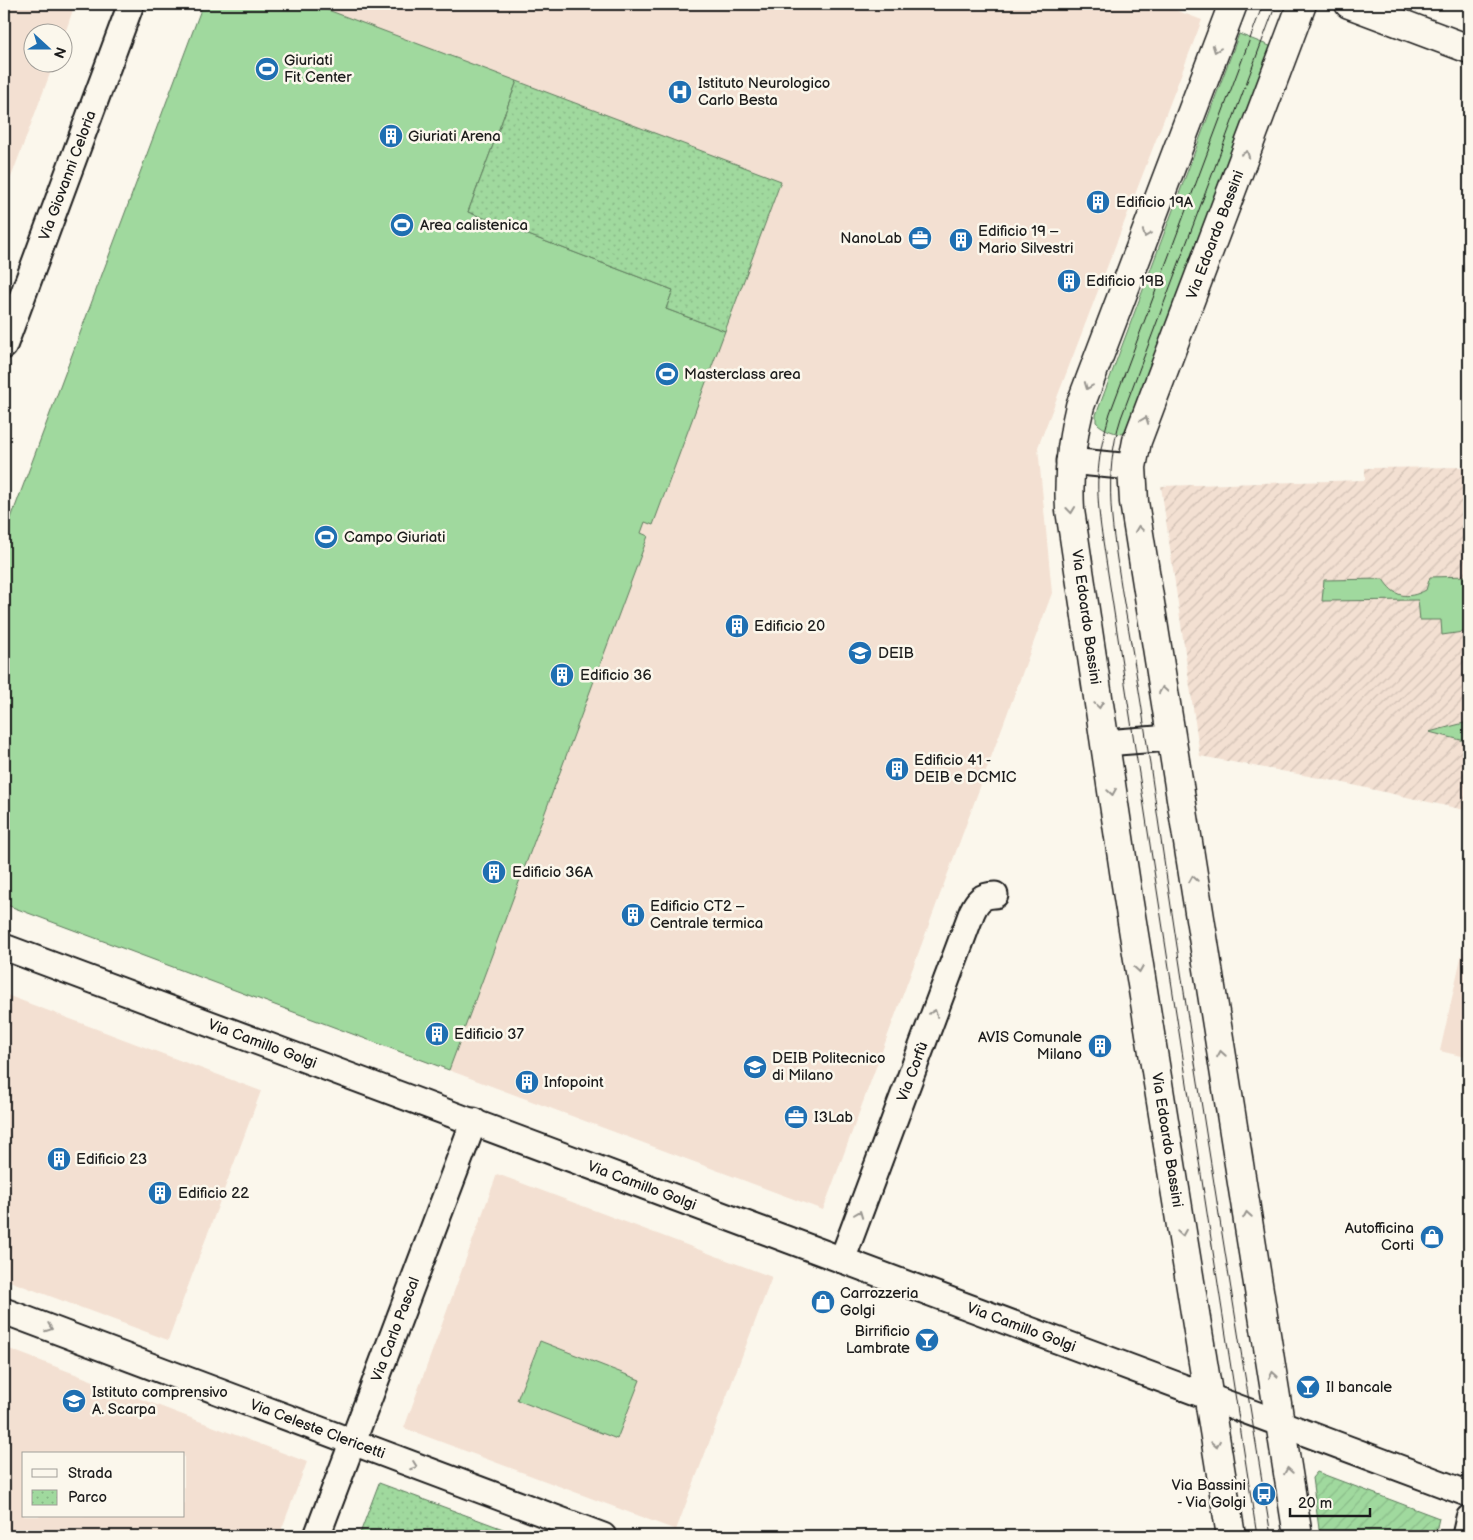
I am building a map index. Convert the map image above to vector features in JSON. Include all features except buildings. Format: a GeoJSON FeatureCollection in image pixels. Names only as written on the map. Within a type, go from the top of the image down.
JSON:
{"type":"FeatureCollection","features":[{"type":"Feature","properties":{"kind":"street","name":"Via Giovanni Celoria"},"geometry":{"type":"LineString","coordinates":[[4,346],[132,4]]}},
{"type":"Feature","properties":{"kind":"street","name":"Via Edoardo Bassini"},"geometry":{"type":"LineString","coordinates":[[1231,1536],[1104,744],[1070,510],[1069,461],[1080,406],[1233,4]]}},
{"type":"Feature","properties":{"kind":"street","name":"Via Edoardo Bassini"},"geometry":{"type":"LineString","coordinates":[[1298,1536],[1170,738],[1136,512],[1132,467],[1138,441],[1302,4]]}},
{"type":"Feature","properties":{"kind":"street"},"geometry":{"type":"LineString","coordinates":[[1349,4],[1469,49]]}},
{"type":"Feature","properties":{"kind":"street"},"geometry":{"type":"LineString","coordinates":[[1069,461],[1132,467]]}},
{"type":"Feature","properties":{"kind":"street"},"geometry":{"type":"LineString","coordinates":[[1104,744],[1170,738]]}},
{"type":"Feature","properties":{"kind":"street","name":"Via Corfù"},"geometry":{"type":"LineString","coordinates":[[842,1260],[972,912],[976,903],[982,898],[995,895]]}},
{"type":"Feature","properties":{"kind":"street","name":"Via Camillo Golgi"},"geometry":{"type":"LineString","coordinates":[[4,947],[1280,1423]]}},
{"type":"Feature","properties":{"kind":"street","name":"Via Carlo Pascal"},"geometry":{"type":"LineString","coordinates":[[317,1536],[474,1121]]}},
{"type":"Feature","properties":{"kind":"street","name":"Via Celeste Clericetti"},"geometry":{"type":"LineString","coordinates":[[4,1311],[603,1536]]}},
{"type":"Feature","properties":{"kind":"street"},"geometry":{"type":"LineString","coordinates":[[1280,1423],[1469,1494]]}},
{"type":"Feature","properties":{"kind":"street"},"geometry":{"type":"LineString","coordinates":[[1465,1536],[1469,1518]]}},
{"type":"Feature","properties":{"kind":"shaded area"},"geometry":{"type":"Polygon","coordinates":[[[4,4],[75,4],[69,22],[22,22],[22,72],[51,72],[4,196],[4,4]]]}},
{"type":"Feature","properties":{"kind":"shaded area"},"geometry":{"type":"Polygon","coordinates":[[[203,4],[1159,4],[1202,20],[1038,447],[1052,593],[823,1210],[4,904],[4,535],[203,4]]]}},
{"type":"Feature","properties":{"kind":"shaded area"},"geometry":{"type":"Polygon","coordinates":[[[1469,467],[1469,811],[1335,781],[1200,756],[1161,486],[1365,480],[1365,468],[1469,467]]]}},
{"type":"Feature","properties":{"kind":"shaded area"},"geometry":{"type":"Polygon","coordinates":[[[1469,922],[1469,1058],[1440,1051],[1469,922]]]}},
{"type":"Feature","properties":{"kind":"shaded area"},"geometry":{"type":"Polygon","coordinates":[[[4,994],[261,1091],[168,1340],[4,1279],[4,994]]]}},
{"type":"Feature","properties":{"kind":"shaded area"},"geometry":{"type":"Polygon","coordinates":[[[497,1174],[772,1277],[676,1530],[404,1428],[497,1174]]]}},
{"type":"Feature","properties":{"kind":"shaded area","name":"Istituto comprensivo A. Scarpa"},"geometry":{"type":"Polygon","coordinates":[[[4,1347],[307,1462],[279,1536],[4,1536],[4,1347]]]}},
{"type":"Feature","properties":{"kind":"green space","name":"Campo Giuriati"},"geometry":{"type":"Polygon","coordinates":[[[203,4],[312,4],[517,81],[468,212],[673,290],[666,309],[725,331],[653,525],[645,522],[641,533],[648,536],[449,1070],[4,904],[4,537],[203,4]]]}},
{"type":"Feature","properties":{"kind":"green space"},"geometry":{"type":"Polygon","coordinates":[[[1239,34],[1275,48],[1128,434],[1120,434],[1096,422],[1096,415],[1239,34]]]}},
{"type":"Feature","properties":{"kind":"green space"},"geometry":{"type":"Polygon","coordinates":[[[517,81],[781,181],[725,331],[666,309],[673,290],[468,212],[517,81]]]}},
{"type":"Feature","properties":{"kind":"green space"},"geometry":{"type":"Polygon","coordinates":[[[1469,576],[1469,628],[1463,632],[1442,635],[1441,620],[1420,620],[1418,600],[1322,601],[1324,580],[1383,579],[1396,593],[1407,596],[1426,590],[1430,577],[1469,576]]]}},
{"type":"Feature","properties":{"kind":"green space"},"geometry":{"type":"Polygon","coordinates":[[[1468,722],[1469,742],[1429,732],[1468,722]]]}},
{"type":"Feature","properties":{"kind":"green space"},"geometry":{"type":"Polygon","coordinates":[[[540,1341],[640,1380],[617,1439],[517,1400],[540,1341]]]}},
{"type":"Feature","properties":{"kind":"green space"},"geometry":{"type":"Polygon","coordinates":[[[1317,1472],[1439,1518],[1435,1536],[1320,1536],[1312,1478],[1317,1472]]]}},
{"type":"Feature","properties":{"kind":"green space"},"geometry":{"type":"Polygon","coordinates":[[[379,1483],[522,1536],[359,1536],[379,1483]]]}},
{"type":"Feature","properties":{"kind":"tram line"},"geometry":{"type":"LineString","coordinates":[[1257,1536],[1101,528],[1098,470],[1102,443],[1110,413],[1263,4]]}},
{"type":"Feature","properties":{"kind":"tram line"},"geometry":{"type":"LineString","coordinates":[[1271,1536],[1207,1140],[1119,570],[1111,505],[1111,483],[1115,440],[1121,418],[1276,4]]}},
{"type":"Feature","properties":{"kind":"place","name":"Giuriati Fit Center"},"geometry":{"type":"Point","coordinates":[267,69]}},
{"type":"Feature","properties":{"kind":"place","name":"Istituto Neurologico Carlo Besta"},"geometry":{"type":"Point","coordinates":[680,92]}},
{"type":"Feature","properties":{"kind":"place","name":"Giuriati Arena"},"geometry":{"type":"Point","coordinates":[391,136]}},
{"type":"Feature","properties":{"kind":"place","name":"Edificio 19A"},"geometry":{"type":"Point","coordinates":[1098,202]}},
{"type":"Feature","properties":{"kind":"place","name":"Area calistenica"},"geometry":{"type":"Point","coordinates":[402,225]}},
{"type":"Feature","properties":{"kind":"place","name":"NanoLab"},"geometry":{"type":"Point","coordinates":[920,238]}},
{"type":"Feature","properties":{"kind":"place","name":"Edificio 19 – Mario Silvestri"},"geometry":{"type":"Point","coordinates":[961,240]}},
{"type":"Feature","properties":{"kind":"place","name":"Edificio 19B"},"geometry":{"type":"Point","coordinates":[1069,281]}},
{"type":"Feature","properties":{"kind":"place","name":"Masterclass area"},"geometry":{"type":"Point","coordinates":[667,374]}},
{"type":"Feature","properties":{"kind":"place","name":"Campo Giuriati"},"geometry":{"type":"Point","coordinates":[326,537]}},
{"type":"Feature","properties":{"kind":"place","name":"Edificio 20"},"geometry":{"type":"Point","coordinates":[737,626]}},
{"type":"Feature","properties":{"kind":"place","name":"DEIB"},"geometry":{"type":"Point","coordinates":[860,653]}},
{"type":"Feature","properties":{"kind":"place","name":"Edificio 36"},"geometry":{"type":"Point","coordinates":[562,675]}},
{"type":"Feature","properties":{"kind":"place","name":"Edificio 41 - DEIB e DCMIC"},"geometry":{"type":"Point","coordinates":[897,769]}},
{"type":"Feature","properties":{"kind":"place","name":"Edificio 36A"},"geometry":{"type":"Point","coordinates":[494,872]}},
{"type":"Feature","properties":{"kind":"place","name":"Edificio CT2 – Centrale termica"},"geometry":{"type":"Point","coordinates":[633,915]}},
{"type":"Feature","properties":{"kind":"place","name":"Edificio 37"},"geometry":{"type":"Point","coordinates":[437,1034]}},
{"type":"Feature","properties":{"kind":"place","name":"AVIS Comunale Milano"},"geometry":{"type":"Point","coordinates":[1100,1046]}},
{"type":"Feature","properties":{"kind":"place","name":"DEIB Politecnico di Milano"},"geometry":{"type":"Point","coordinates":[755,1067]}},
{"type":"Feature","properties":{"kind":"place","name":"Infopoint"},"geometry":{"type":"Point","coordinates":[527,1082]}},
{"type":"Feature","properties":{"kind":"place","name":"I3Lab"},"geometry":{"type":"Point","coordinates":[796,1117]}},
{"type":"Feature","properties":{"kind":"place","name":"Edificio 23"},"geometry":{"type":"Point","coordinates":[59,1159]}},
{"type":"Feature","properties":{"kind":"place","name":"Edificio 22"},"geometry":{"type":"Point","coordinates":[160,1193]}},
{"type":"Feature","properties":{"kind":"place","name":"Autofficina Corti"},"geometry":{"type":"Point","coordinates":[1432,1237]}},
{"type":"Feature","properties":{"kind":"place","name":"Carrozzeria Golgi"},"geometry":{"type":"Point","coordinates":[823,1302]}},
{"type":"Feature","properties":{"kind":"place","name":"Birrificio Lambrate"},"geometry":{"type":"Point","coordinates":[927,1340]}},
{"type":"Feature","properties":{"kind":"place","name":"Il bancale"},"geometry":{"type":"Point","coordinates":[1308,1387]}},
{"type":"Feature","properties":{"kind":"place","name":"Istituto comprensivo A. Scarpa"},"geometry":{"type":"Point","coordinates":[74,1401]}},
{"type":"Feature","properties":{"kind":"place","name":"Via Bassini - Via Golgi"},"geometry":{"type":"Point","coordinates":[1264,1494]}}]}
